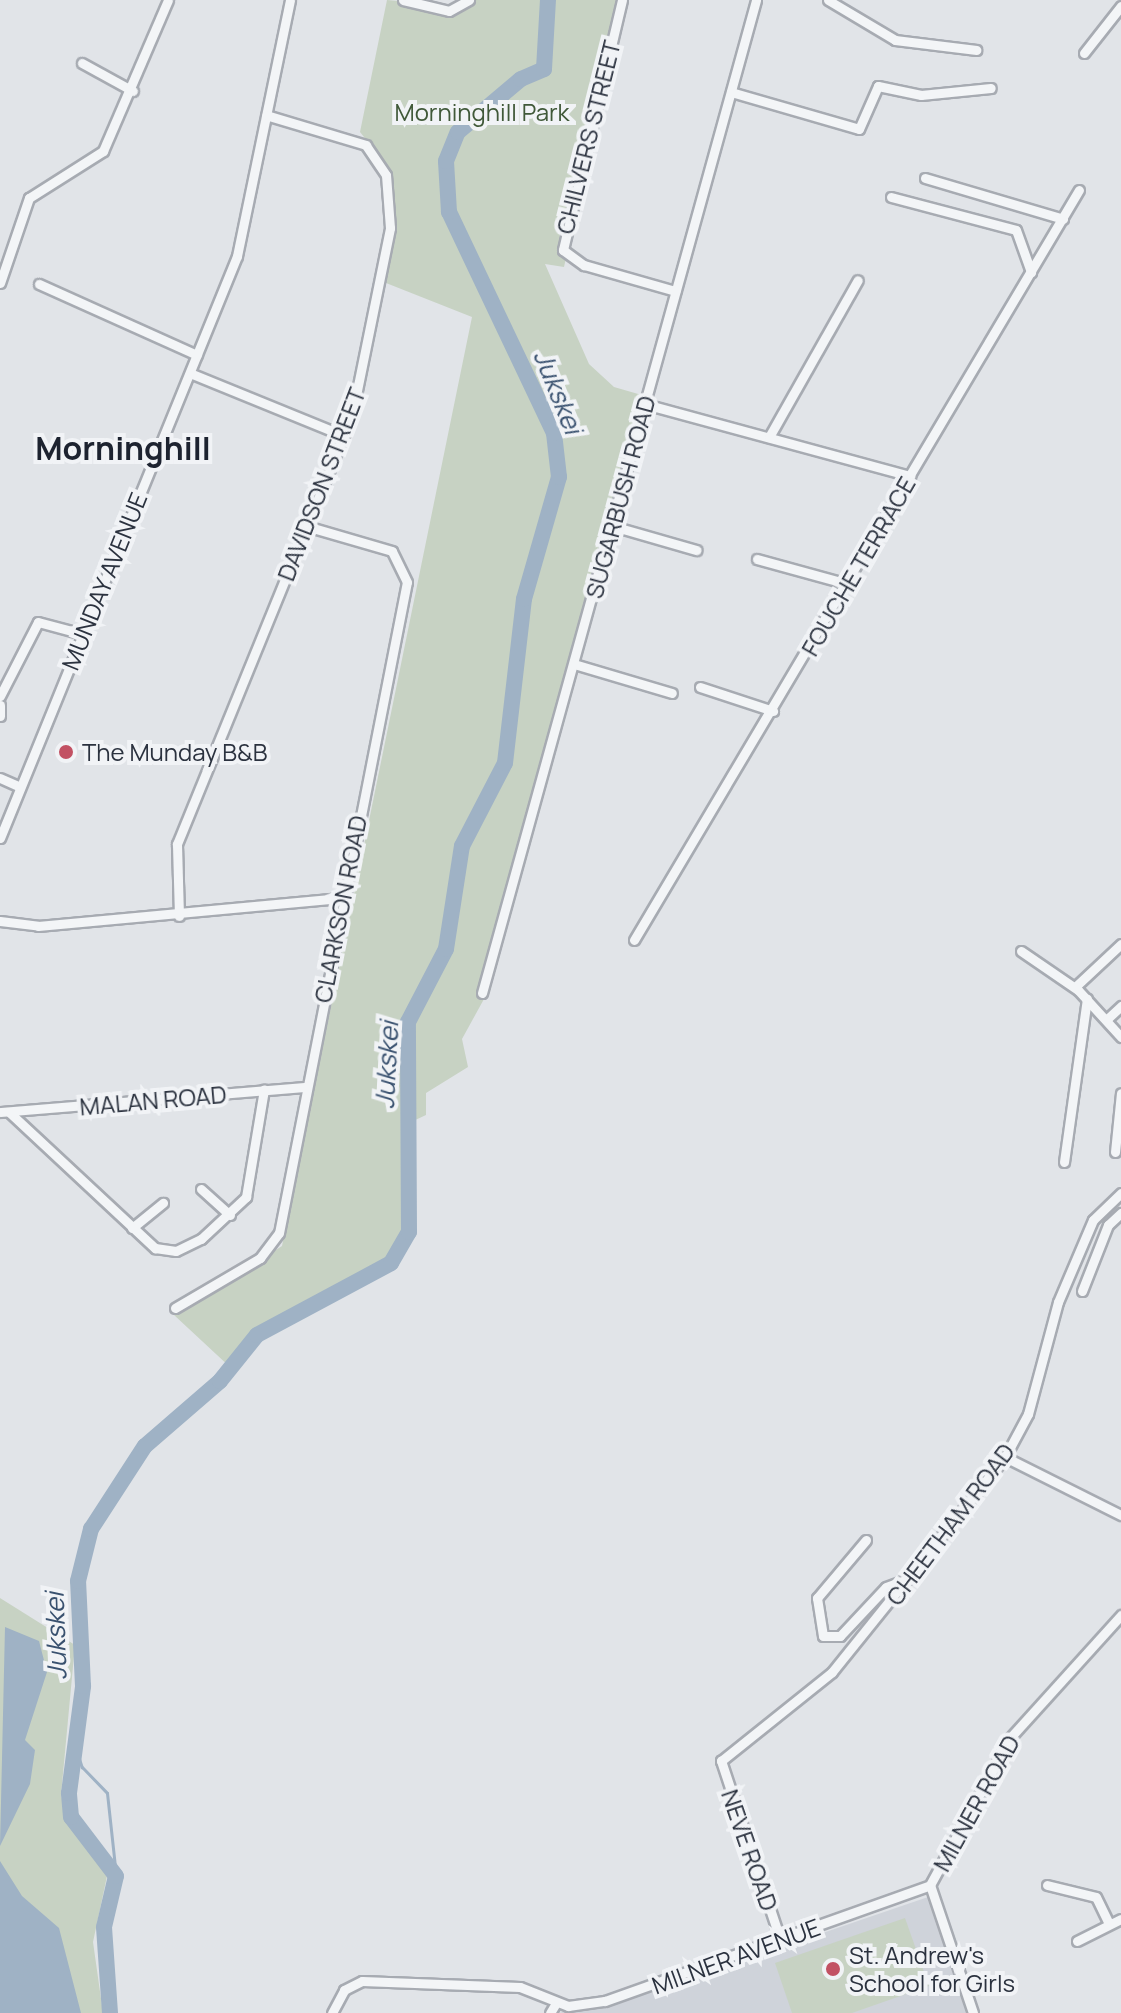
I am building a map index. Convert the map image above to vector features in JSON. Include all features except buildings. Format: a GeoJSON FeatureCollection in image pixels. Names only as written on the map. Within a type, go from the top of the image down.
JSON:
{"type":"FeatureCollection","features":[{"type":"Feature","properties":{"kind":"street"},"geometry":{"type":"LineString","coordinates":[[0,283],[2,263],[29,198],[101,155],[133,91],[168,0]]}},
{"type":"Feature","properties":{"kind":"street","name":"MUNDAY AVENUE"},"geometry":{"type":"LineString","coordinates":[[0,838],[237,256],[290,0]]}},
{"type":"Feature","properties":{"kind":"street"},"geometry":{"type":"LineString","coordinates":[[403,0],[454,11],[469,0]]}},
{"type":"Feature","properties":{"kind":"street","name":"CHILVERS STREET"},"geometry":{"type":"LineString","coordinates":[[622,0],[563,250],[572,261],[675,291]]}},
{"type":"Feature","properties":{"kind":"street","name":"SUGARBUSH ROAD"},"geometry":{"type":"LineString","coordinates":[[482,993],[756,0]]}},
{"type":"Feature","properties":{"kind":"street"},"geometry":{"type":"LineString","coordinates":[[828,0],[895,40],[976,50]]}},
{"type":"Feature","properties":{"kind":"street"},"geometry":{"type":"LineString","coordinates":[[1084,53],[1121,6]]}},
{"type":"Feature","properties":{"kind":"street"},"geometry":{"type":"LineString","coordinates":[[82,63],[133,91]]}},
{"type":"Feature","properties":{"kind":"street"},"geometry":{"type":"LineString","coordinates":[[731,92],[859,129],[878,86],[921,95],[991,88]]}},
{"type":"Feature","properties":{"kind":"street","name":"DAVIDSON STREET"},"geometry":{"type":"LineString","coordinates":[[179,916],[173,870],[181,832],[344,436],[381,298],[390,228],[386,175],[355,138],[266,115]]}},
{"type":"Feature","properties":{"kind":"street"},"geometry":{"type":"LineString","coordinates":[[925,178],[1063,219]]}},
{"type":"Feature","properties":{"kind":"street","name":"FOUCHE TERRACE"},"geometry":{"type":"LineString","coordinates":[[634,940],[773,711],[1079,190]]}},
{"type":"Feature","properties":{"kind":"street"},"geometry":{"type":"LineString","coordinates":[[891,197],[1016,230],[1031,272]]}},
{"type":"Feature","properties":{"kind":"street"},"geometry":{"type":"LineString","coordinates":[[769,437],[858,280]]}},
{"type":"Feature","properties":{"kind":"street"},"geometry":{"type":"LineString","coordinates":[[39,284],[197,355]]}},
{"type":"Feature","properties":{"kind":"street"},"geometry":{"type":"LineString","coordinates":[[190,373],[344,436]]}},
{"type":"Feature","properties":{"kind":"street"},"geometry":{"type":"LineString","coordinates":[[645,404],[910,476]]}},
{"type":"Feature","properties":{"kind":"street"},"geometry":{"type":"LineString","coordinates":[[609,525],[696,550]]}},
{"type":"Feature","properties":{"kind":"street","name":"CLARKSON ROAD"},"geometry":{"type":"LineString","coordinates":[[175,1308],[273,1245],[407,573],[392,551],[306,526]]}},
{"type":"Feature","properties":{"kind":"street"},"geometry":{"type":"LineString","coordinates":[[757,559],[848,584]]}},
{"type":"Feature","properties":{"kind":"street"},"geometry":{"type":"LineString","coordinates":[[0,696],[38,622],[83,634]]}},
{"type":"Feature","properties":{"kind":"street"},"geometry":{"type":"LineString","coordinates":[[574,664],[672,693]]}},
{"type":"Feature","properties":{"kind":"street"},"geometry":{"type":"LineString","coordinates":[[700,687],[773,711]]}},
{"type":"Feature","properties":{"kind":"street"},"geometry":{"type":"LineString","coordinates":[[0,705],[0,716]]}},
{"type":"Feature","properties":{"kind":"street"},"geometry":{"type":"LineString","coordinates":[[0,778],[20,787]]}},
{"type":"Feature","properties":{"kind":"street"},"geometry":{"type":"LineString","coordinates":[[0,921],[38,926],[179,916],[341,898]]}},
{"type":"Feature","properties":{"kind":"street"},"geometry":{"type":"LineString","coordinates":[[1075,987],[1121,944]]}},
{"type":"Feature","properties":{"kind":"street"},"geometry":{"type":"LineString","coordinates":[[1021,951],[1075,987],[1121,1037]]}},
{"type":"Feature","properties":{"kind":"street"},"geometry":{"type":"LineString","coordinates":[[1064,1162],[1087,999]]}},
{"type":"Feature","properties":{"kind":"street"},"geometry":{"type":"LineString","coordinates":[[1106,1020],[1121,1006]]}},
{"type":"Feature","properties":{"kind":"street","name":"MALAN ROAD"},"geometry":{"type":"LineString","coordinates":[[4,1112],[306,1087]]}},
{"type":"Feature","properties":{"kind":"street"},"geometry":{"type":"LineString","coordinates":[[4,1112],[155,1248],[176,1251],[230,1215],[246,1197],[264,1090]]}},
{"type":"Feature","properties":{"kind":"street"},"geometry":{"type":"LineString","coordinates":[[1115,1152],[1121,1093]]}},
{"type":"Feature","properties":{"kind":"street"},"geometry":{"type":"LineString","coordinates":[[201,1189],[230,1215]]}},
{"type":"Feature","properties":{"kind":"street","name":"CHEETHAM ROAD"},"geometry":{"type":"LineString","coordinates":[[721,1761],[832,1672],[913,1577],[1005,1457],[1028,1414],[1058,1302],[1093,1220],[1121,1193]]}},
{"type":"Feature","properties":{"kind":"street"},"geometry":{"type":"LineString","coordinates":[[132,1228],[163,1203]]}},
{"type":"Feature","properties":{"kind":"street"},"geometry":{"type":"LineString","coordinates":[[1082,1291],[1108,1225],[1121,1213]]}},
{"type":"Feature","properties":{"kind":"street"},"geometry":{"type":"LineString","coordinates":[[1005,1457],[1121,1514]]}},
{"type":"Feature","properties":{"kind":"street"},"geometry":{"type":"LineString","coordinates":[[866,1540],[817,1598],[823,1636],[834,1640],[895,1580],[913,1577]]}},
{"type":"Feature","properties":{"kind":"street","name":"MILNER ROAD"},"geometry":{"type":"LineString","coordinates":[[930,1885],[1010,1738],[1121,1615]]}},
{"type":"Feature","properties":{"kind":"street","name":"NEVE ROAD"},"geometry":{"type":"LineString","coordinates":[[721,1761],[780,1939]]}},
{"type":"Feature","properties":{"kind":"street"},"geometry":{"type":"LineString","coordinates":[[930,1885],[973,2013]]}},
{"type":"Feature","properties":{"kind":"street","name":"MILNER AVENUE"},"geometry":{"type":"LineString","coordinates":[[332,2013],[350,1985],[520,1987],[556,2003],[621,1997],[930,1885]]}},
{"type":"Feature","properties":{"kind":"street"},"geometry":{"type":"LineString","coordinates":[[1047,1885],[1096,1897],[1108,1922]]}},
{"type":"Feature","properties":{"kind":"street"},"geometry":{"type":"LineString","coordinates":[[1077,1941],[1108,1922],[1121,1919]]}},
{"type":"Feature","properties":{"kind":"street"},"geometry":{"type":"LineString","coordinates":[[550,2013],[556,2003]]}},
{"type":"Feature","properties":{"kind":"shaded area","name":"St. Andrew's School for Girls"},"geometry":{"type":"Polygon","coordinates":[[[931,1896],[970,2013],[558,2013],[632,1998],[931,1896]]]}},
{"type":"Feature","properties":{"kind":"green space","name":"Morninghill Park"},"geometry":{"type":"Polygon","coordinates":[[[387,0],[453,6],[463,0],[624,0],[564,267],[545,264],[589,364],[614,387],[652,398],[484,999],[462,1039],[468,1067],[426,1093],[426,1115],[411,1122],[404,1246],[391,1263],[257,1335],[231,1368],[174,1315],[282,1246],[472,317],[386,283],[390,187],[384,162],[360,132],[387,0]]]}},
{"type":"Feature","properties":{"kind":"green space"},"geometry":{"type":"Polygon","coordinates":[[[0,1598],[75,1645],[61,1795],[66,1815],[107,1876],[93,1942],[103,2013],[0,2013],[0,1598]]]}},
{"type":"Feature","properties":{"kind":"green space"},"geometry":{"type":"Polygon","coordinates":[[[905,1918],[929,1986],[852,2013],[792,2013],[775,1963],[905,1918]]]}},
{"type":"Feature","properties":{"kind":"water"},"geometry":{"type":"Polygon","coordinates":[[[5,1627],[39,1641],[47,1672],[25,1740],[35,1750],[30,1784],[0,1846],[5,1627]]]}},
{"type":"Feature","properties":{"kind":"water"},"geometry":{"type":"Polygon","coordinates":[[[0,1861],[22,1896],[59,1928],[81,2013],[0,2013],[0,1861]]]}},
{"type":"Feature","properties":{"kind":"waterway","name":"Jukskei"},"geometry":{"type":"LineString","coordinates":[[110,2013],[104,1927],[116,1876],[71,1817],[69,1793],[83,1686],[78,1581],[91,1529],[145,1446],[220,1381],[257,1335],[391,1263],[409,1232],[408,1022],[446,949],[462,846],[505,763],[524,599],[559,477],[554,433],[449,212],[446,161],[458,132],[521,79],[544,69],[548,0]]}},
{"type":"Feature","properties":{"kind":"waterway"},"geometry":{"type":"LineString","coordinates":[[72,1737],[82,1767],[107,1793],[116,1876]]}},
{"type":"Feature","properties":{"kind":"place","name":"The Munday B&B"},"geometry":{"type":"Point","coordinates":[66,752]}},
{"type":"Feature","properties":{"kind":"place","name":"St. Andrew's School for Girls"},"geometry":{"type":"Point","coordinates":[833,1969]}},
{"type":"Feature","properties":{"kind":"district","name":"Morninghill"},"geometry":{"type":"Point","coordinates":[123,448]}}]}
